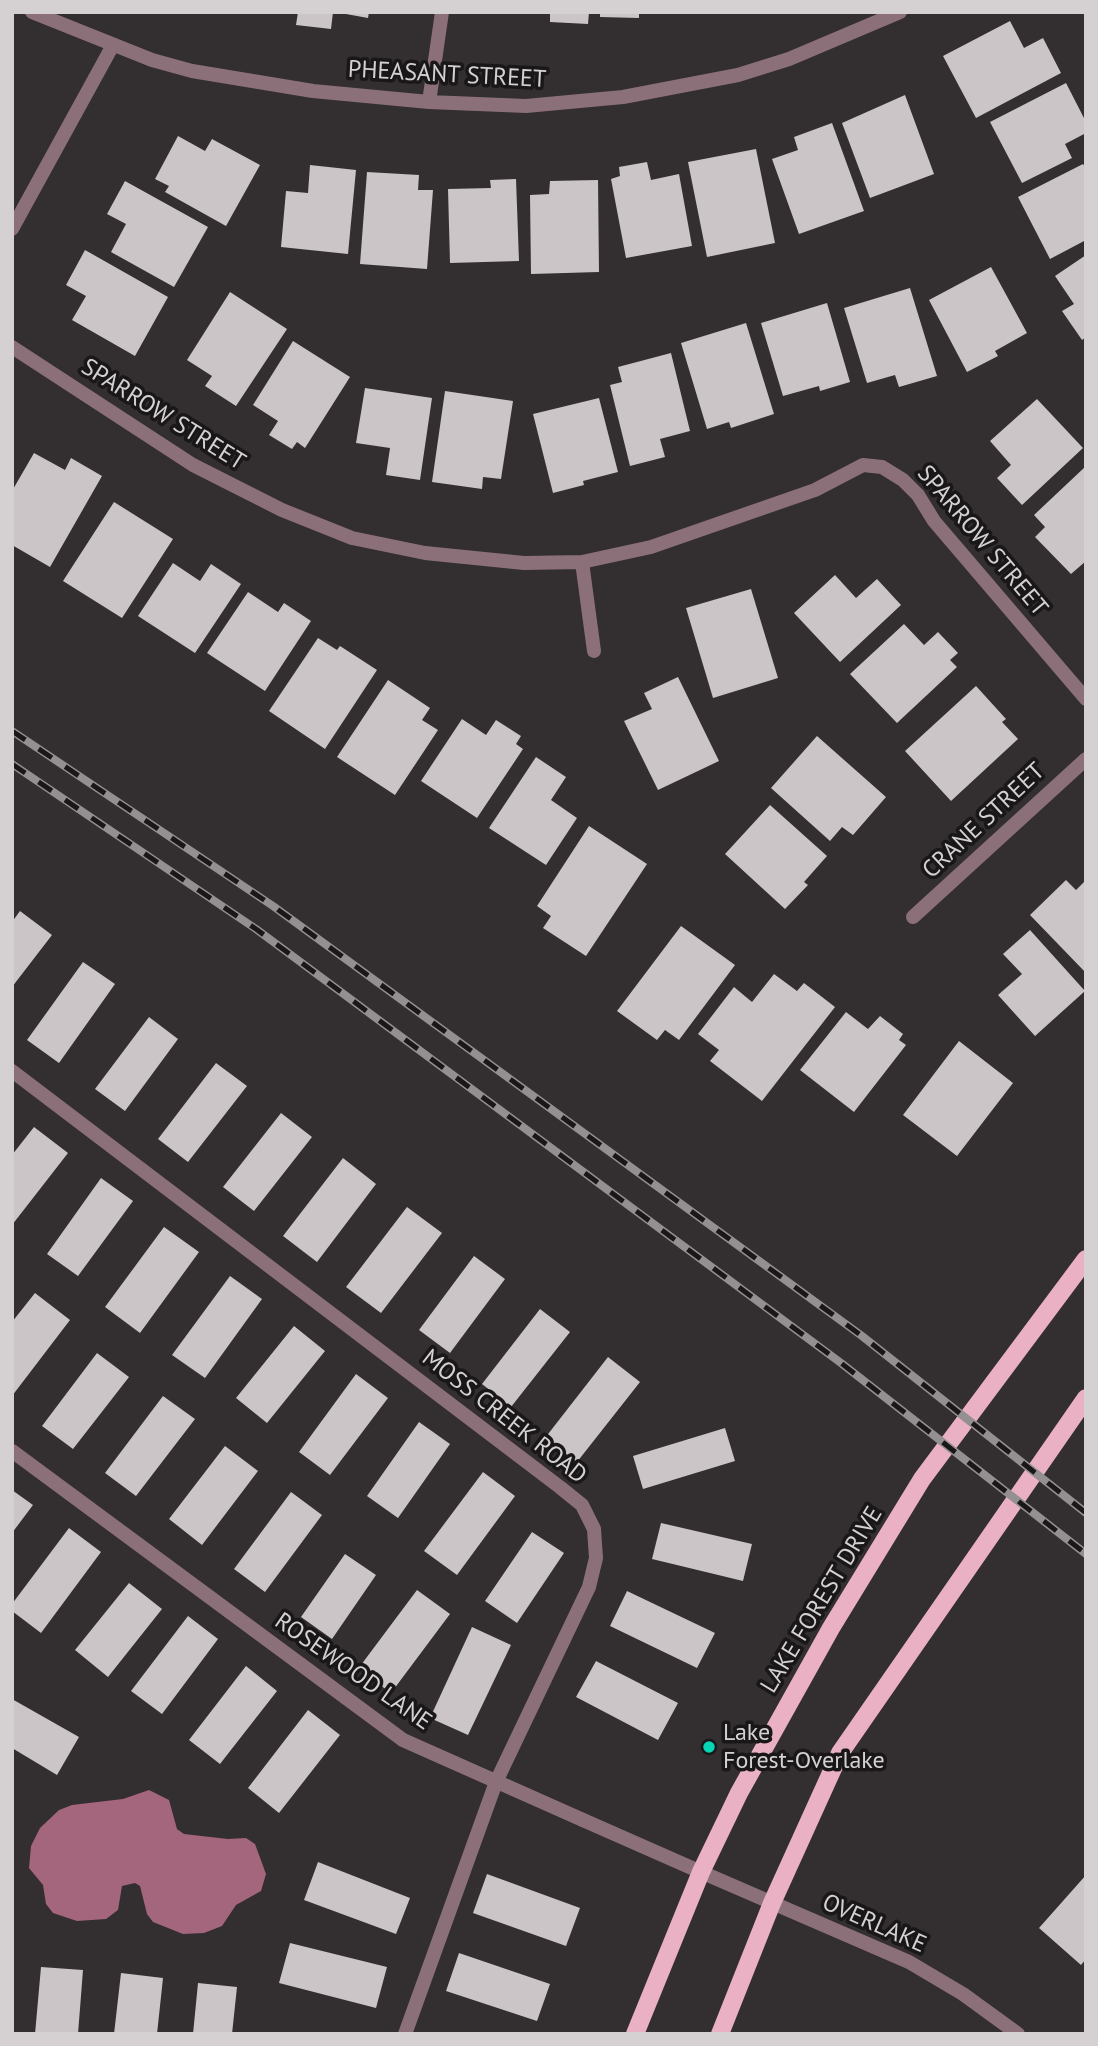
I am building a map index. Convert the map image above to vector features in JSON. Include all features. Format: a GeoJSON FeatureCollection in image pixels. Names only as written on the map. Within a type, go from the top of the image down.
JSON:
{"type":"FeatureCollection","features":[{"type":"Feature","properties":{"kind":"main road","name":"LAKE FOREST DRIVE"},"geometry":{"type":"LineString","coordinates":[[635,2034],[701,1872],[738,1793],[778,1722],[922,1479],[1086,1259]]}},
{"type":"Feature","properties":{"kind":"main road"},"geometry":{"type":"LineString","coordinates":[[720,2034],[772,1903],[840,1752],[1086,1398]]}},
{"type":"Feature","properties":{"kind":"street","name":"PHEASANT STREET"},"geometry":{"type":"LineString","coordinates":[[33,12],[152,60],[192,71],[313,91],[429,102],[526,106],[623,97],[688,87],[789,59],[900,12]]}},
{"type":"Feature","properties":{"kind":"street"},"geometry":{"type":"LineString","coordinates":[[429,102],[442,12]]}},
{"type":"Feature","properties":{"kind":"street"},"geometry":{"type":"LineString","coordinates":[[12,229],[113,45]]}},
{"type":"Feature","properties":{"kind":"street","name":"SPARROW STREET"},"geometry":{"type":"LineString","coordinates":[[12,347],[193,465],[282,510],[352,538],[425,553],[524,564],[582,562],[651,547],[816,490],[863,465],[883,467],[903,480],[918,495],[934,521],[1086,699]]}},
{"type":"Feature","properties":{"kind":"street"},"geometry":{"type":"LineString","coordinates":[[582,562],[594,652]]}},
{"type":"Feature","properties":{"kind":"street","name":"CRANE STREET"},"geometry":{"type":"LineString","coordinates":[[913,918],[1086,759]]}},
{"type":"Feature","properties":{"kind":"street","name":"MOSS CREEK ROAD"},"geometry":{"type":"LineString","coordinates":[[12,1071],[582,1505],[594,1529],[596,1558],[589,1587],[496,1782],[405,2034]]}},
{"type":"Feature","properties":{"kind":"street","name":"ROSEWOOD LANE"},"geometry":{"type":"LineString","coordinates":[[12,1451],[403,1740],[701,1872]]}},
{"type":"Feature","properties":{"kind":"street","name":"OVERLAKE"},"geometry":{"type":"LineString","coordinates":[[701,1872],[909,1962],[963,1994],[1018,2034]]}},
{"type":"Feature","properties":{"kind":"shaded area"},"geometry":{"type":"Polygon","coordinates":[[[149,1790],[169,1800],[177,1829],[184,1834],[228,1839],[246,1838],[255,1844],[266,1874],[261,1891],[236,1905],[222,1926],[204,1933],[183,1934],[153,1922],[147,1914],[140,1886],[135,1883],[122,1886],[118,1910],[106,1919],[77,1921],[53,1913],[46,1904],[43,1885],[29,1868],[31,1846],[40,1828],[59,1810],[72,1805],[123,1799],[149,1790]]]}},
{"type":"Feature","properties":{"kind":"building"},"geometry":{"type":"Polygon","coordinates":[[[298,12],[333,12],[331,29],[296,25],[298,12]]]}},
{"type":"Feature","properties":{"kind":"building"},"geometry":{"type":"Polygon","coordinates":[[[335,12],[369,12],[368,18],[335,12]]]}},
{"type":"Feature","properties":{"kind":"building"},"geometry":{"type":"Polygon","coordinates":[[[550,12],[589,12],[588,24],[550,22],[550,12]]]}},
{"type":"Feature","properties":{"kind":"building"},"geometry":{"type":"Polygon","coordinates":[[[600,12],[639,12],[639,18],[600,17],[600,12]]]}},
{"type":"Feature","properties":{"kind":"building"},"geometry":{"type":"Polygon","coordinates":[[[1010,21],[1024,48],[1043,38],[1061,73],[976,118],[943,56],[1010,21]]]}},
{"type":"Feature","properties":{"kind":"building"},"geometry":{"type":"Polygon","coordinates":[[[1066,83],[1086,122],[1086,133],[1065,144],[1072,158],[1022,183],[990,122],[1066,83]]]}},
{"type":"Feature","properties":{"kind":"building"},"geometry":{"type":"Polygon","coordinates":[[[905,95],[934,174],[870,198],[842,123],[905,95]]]}},
{"type":"Feature","properties":{"kind":"building"},"geometry":{"type":"Polygon","coordinates":[[[832,123],[864,211],[799,234],[772,159],[798,150],[794,137],[832,123]]]}},
{"type":"Feature","properties":{"kind":"building"},"geometry":{"type":"Polygon","coordinates":[[[178,136],[205,151],[212,139],[260,165],[226,226],[165,192],[169,186],[155,179],[178,136]]]}},
{"type":"Feature","properties":{"kind":"building"},"geometry":{"type":"Polygon","coordinates":[[[756,149],[775,243],[707,257],[688,162],[756,149]]]}},
{"type":"Feature","properties":{"kind":"building"},"geometry":{"type":"Polygon","coordinates":[[[647,162],[651,180],[679,174],[692,246],[626,258],[611,179],[620,176],[619,167],[647,162]]]}},
{"type":"Feature","properties":{"kind":"building"},"geometry":{"type":"Polygon","coordinates":[[[1083,164],[1086,169],[1086,240],[1050,259],[1018,197],[1083,164]]]}},
{"type":"Feature","properties":{"kind":"building"},"geometry":{"type":"Polygon","coordinates":[[[310,165],[356,170],[348,254],[281,247],[286,191],[308,193],[310,165]]]}},
{"type":"Feature","properties":{"kind":"building"},"geometry":{"type":"Polygon","coordinates":[[[367,172],[419,175],[418,190],[433,190],[427,269],[360,264],[367,172]]]}},
{"type":"Feature","properties":{"kind":"building"},"geometry":{"type":"Polygon","coordinates":[[[516,179],[519,261],[450,263],[448,189],[491,188],[490,180],[516,179]]]}},
{"type":"Feature","properties":{"kind":"building"},"geometry":{"type":"Polygon","coordinates":[[[598,180],[599,272],[531,274],[530,195],[549,194],[550,181],[598,180]]]}},
{"type":"Feature","properties":{"kind":"building"},"geometry":{"type":"Polygon","coordinates":[[[125,181],[208,227],[174,287],[111,252],[126,224],[107,214],[125,181]]]}},
{"type":"Feature","properties":{"kind":"building"},"geometry":{"type":"Polygon","coordinates":[[[85,250],[168,297],[135,356],[72,320],[86,296],[66,285],[85,250]]]}},
{"type":"Feature","properties":{"kind":"building"},"geometry":{"type":"Polygon","coordinates":[[[1086,255],[1086,337],[1082,340],[1062,311],[1074,304],[1055,276],[1086,255]]]}},
{"type":"Feature","properties":{"kind":"building"},"geometry":{"type":"Polygon","coordinates":[[[991,267],[1027,333],[995,351],[998,356],[967,372],[929,300],[991,267]]]}},
{"type":"Feature","properties":{"kind":"building"},"geometry":{"type":"Polygon","coordinates":[[[910,288],[937,376],[899,387],[895,375],[867,383],[844,308],[910,288]]]}},
{"type":"Feature","properties":{"kind":"building"},"geometry":{"type":"Polygon","coordinates":[[[230,292],[287,329],[236,406],[205,386],[212,376],[187,360],[230,292]]]}},
{"type":"Feature","properties":{"kind":"building"},"geometry":{"type":"Polygon","coordinates":[[[827,303],[850,382],[820,391],[819,386],[783,396],[761,323],[827,303]]]}},
{"type":"Feature","properties":{"kind":"building"},"geometry":{"type":"Polygon","coordinates":[[[746,323],[774,414],[731,428],[729,422],[707,429],[681,343],[746,323]]]}},
{"type":"Feature","properties":{"kind":"building"},"geometry":{"type":"Polygon","coordinates":[[[293,341],[350,377],[305,448],[297,442],[292,449],[269,435],[278,421],[253,405],[293,341]]]}},
{"type":"Feature","properties":{"kind":"building"},"geometry":{"type":"Polygon","coordinates":[[[671,353],[690,431],[660,439],[665,457],[630,466],[610,385],[622,382],[618,367],[671,353]]]}},
{"type":"Feature","properties":{"kind":"building"},"geometry":{"type":"Polygon","coordinates":[[[365,388],[432,398],[420,480],[386,475],[390,448],[356,443],[365,388]]]}},
{"type":"Feature","properties":{"kind":"building"},"geometry":{"type":"Polygon","coordinates":[[[445,391],[513,401],[501,479],[483,477],[482,489],[432,482],[445,391]]]}},
{"type":"Feature","properties":{"kind":"building"},"geometry":{"type":"Polygon","coordinates":[[[599,398],[618,472],[583,481],[584,485],[553,493],[533,414],[599,398]]]}},
{"type":"Feature","properties":{"kind":"building"},"geometry":{"type":"Polygon","coordinates":[[[1037,399],[1083,448],[1022,505],[997,478],[1011,465],[990,441],[1037,399]]]}},
{"type":"Feature","properties":{"kind":"building"},"geometry":{"type":"Polygon","coordinates":[[[34,453],[65,470],[71,458],[102,476],[50,567],[12,545],[12,491],[34,453]]]}},
{"type":"Feature","properties":{"kind":"building"},"geometry":{"type":"Polygon","coordinates":[[[1086,466],[1086,561],[1071,574],[1035,537],[1045,527],[1034,515],[1086,466]]]}},
{"type":"Feature","properties":{"kind":"building"},"geometry":{"type":"Polygon","coordinates":[[[114,502],[173,539],[122,618],[63,581],[114,502]]]}},
{"type":"Feature","properties":{"kind":"building"},"geometry":{"type":"Polygon","coordinates":[[[173,563],[200,581],[211,564],[241,584],[195,653],[138,616],[173,563]]]}},
{"type":"Feature","properties":{"kind":"building"},"geometry":{"type":"Polygon","coordinates":[[[835,575],[856,598],[877,579],[901,605],[840,662],[794,613],[835,575]]]}},
{"type":"Feature","properties":{"kind":"building"},"geometry":{"type":"Polygon","coordinates":[[[751,589],[778,678],[713,698],[686,608],[751,589]]]}},
{"type":"Feature","properties":{"kind":"building"},"geometry":{"type":"Polygon","coordinates":[[[248,592],[278,612],[284,603],[311,621],[265,691],[207,653],[248,592]]]}},
{"type":"Feature","properties":{"kind":"building"},"geometry":{"type":"Polygon","coordinates":[[[904,624],[924,645],[938,632],[958,653],[950,660],[957,667],[897,723],[850,674],[904,624]]]}},
{"type":"Feature","properties":{"kind":"building"},"geometry":{"type":"Polygon","coordinates":[[[318,638],[337,650],[340,646],[377,670],[325,749],[269,711],[318,638]]]}},
{"type":"Feature","properties":{"kind":"building"},"geometry":{"type":"Polygon","coordinates":[[[678,677],[719,761],[658,790],[624,721],[652,709],[644,693],[678,677]]]}},
{"type":"Feature","properties":{"kind":"building"},"geometry":{"type":"Polygon","coordinates":[[[388,680],[430,708],[422,720],[438,730],[395,795],[337,757],[388,680]]]}},
{"type":"Feature","properties":{"kind":"building"},"geometry":{"type":"Polygon","coordinates":[[[976,686],[1006,719],[1002,722],[1018,739],[951,801],[905,751],[976,686]]]}},
{"type":"Feature","properties":{"kind":"building"},"geometry":{"type":"Polygon","coordinates":[[[462,719],[486,735],[496,720],[521,736],[516,744],[523,749],[477,818],[421,781],[462,719]]]}},
{"type":"Feature","properties":{"kind":"building"},"geometry":{"type":"Polygon","coordinates":[[[817,736],[886,797],[853,835],[842,827],[830,841],[771,788],[817,736]]]}},
{"type":"Feature","properties":{"kind":"building"},"geometry":{"type":"Polygon","coordinates":[[[536,757],[566,777],[551,800],[577,818],[546,865],[489,828],[536,757]]]}},
{"type":"Feature","properties":{"kind":"building"},"geometry":{"type":"Polygon","coordinates":[[[770,805],[827,856],[804,882],[808,885],[785,909],[725,854],[770,805]]]}},
{"type":"Feature","properties":{"kind":"building"},"geometry":{"type":"Polygon","coordinates":[[[589,826],[647,864],[586,956],[543,928],[551,916],[537,906],[589,826]]]}},
{"type":"Feature","properties":{"kind":"building"},"geometry":{"type":"Polygon","coordinates":[[[1066,880],[1076,890],[1086,880],[1086,973],[1030,915],[1066,880]]]}},
{"type":"Feature","properties":{"kind":"building"},"geometry":{"type":"Polygon","coordinates":[[[20,911],[52,935],[12,987],[12,922],[20,911]]]}},
{"type":"Feature","properties":{"kind":"building"},"geometry":{"type":"Polygon","coordinates":[[[681,926],[735,965],[679,1040],[665,1030],[657,1040],[617,1011],[681,926]]]}},
{"type":"Feature","properties":{"kind":"building"},"geometry":{"type":"Polygon","coordinates":[[[1030,930],[1085,991],[1035,1036],[998,995],[1022,974],[1003,954],[1030,930]]]}},
{"type":"Feature","properties":{"kind":"building"},"geometry":{"type":"Polygon","coordinates":[[[83,962],[115,984],[59,1063],[27,1040],[83,962]]]}},
{"type":"Feature","properties":{"kind":"building"},"geometry":{"type":"Polygon","coordinates":[[[774,974],[797,991],[804,983],[835,1007],[762,1101],[710,1061],[719,1050],[698,1034],[734,987],[752,1002],[774,974]]]}},
{"type":"Feature","properties":{"kind":"building"},"geometry":{"type":"Polygon","coordinates":[[[846,1012],[868,1029],[880,1016],[903,1034],[899,1040],[906,1045],[854,1112],[800,1070],[846,1012]]]}},
{"type":"Feature","properties":{"kind":"building"},"geometry":{"type":"Polygon","coordinates":[[[149,1017],[178,1039],[125,1111],[95,1089],[149,1017]]]}},
{"type":"Feature","properties":{"kind":"building"},"geometry":{"type":"Polygon","coordinates":[[[959,1041],[1013,1083],[957,1156],[903,1115],[959,1041]]]}},
{"type":"Feature","properties":{"kind":"building"},"geometry":{"type":"Polygon","coordinates":[[[216,1063],[247,1086],[188,1162],[158,1139],[216,1063]]]}},
{"type":"Feature","properties":{"kind":"building"},"geometry":{"type":"Polygon","coordinates":[[[281,1113],[312,1137],[254,1211],[223,1187],[281,1113]]]}},
{"type":"Feature","properties":{"kind":"building"},"geometry":{"type":"Polygon","coordinates":[[[34,1127],[68,1153],[12,1225],[12,1155],[34,1127]]]}},
{"type":"Feature","properties":{"kind":"building"},"geometry":{"type":"Polygon","coordinates":[[[343,1158],[376,1184],[317,1262],[283,1236],[343,1158]]]}},
{"type":"Feature","properties":{"kind":"building"},"geometry":{"type":"Polygon","coordinates":[[[101,1178],[133,1201],[78,1276],[47,1254],[101,1178]]]}},
{"type":"Feature","properties":{"kind":"building"},"geometry":{"type":"Polygon","coordinates":[[[407,1207],[442,1233],[381,1313],[346,1287],[407,1207]]]}},
{"type":"Feature","properties":{"kind":"building"},"geometry":{"type":"Polygon","coordinates":[[[164,1227],[199,1252],[140,1333],[105,1307],[164,1227]]]}},
{"type":"Feature","properties":{"kind":"building"},"geometry":{"type":"Polygon","coordinates":[[[474,1256],[505,1279],[450,1353],[419,1330],[474,1256]]]}},
{"type":"Feature","properties":{"kind":"building"},"geometry":{"type":"Polygon","coordinates":[[[230,1276],[262,1299],[205,1378],[172,1355],[230,1276]]]}},
{"type":"Feature","properties":{"kind":"building"},"geometry":{"type":"Polygon","coordinates":[[[35,1293],[70,1320],[12,1396],[12,1322],[35,1293]]]}},
{"type":"Feature","properties":{"kind":"building"},"geometry":{"type":"Polygon","coordinates":[[[540,1309],[570,1332],[511,1407],[482,1384],[540,1309]]]}},
{"type":"Feature","properties":{"kind":"building"},"geometry":{"type":"Polygon","coordinates":[[[294,1326],[325,1351],[267,1423],[236,1398],[294,1326]]]}},
{"type":"Feature","properties":{"kind":"building"},"geometry":{"type":"Polygon","coordinates":[[[97,1353],[129,1377],[73,1449],[42,1426],[97,1353]]]}},
{"type":"Feature","properties":{"kind":"building"},"geometry":{"type":"Polygon","coordinates":[[[608,1357],[640,1382],[577,1462],[545,1438],[608,1357]]]}},
{"type":"Feature","properties":{"kind":"building"},"geometry":{"type":"Polygon","coordinates":[[[356,1374],[388,1398],[330,1475],[299,1452],[356,1374]]]}},
{"type":"Feature","properties":{"kind":"building"},"geometry":{"type":"Polygon","coordinates":[[[163,1396],[195,1419],[136,1496],[105,1473],[163,1396]]]}},
{"type":"Feature","properties":{"kind":"building"},"geometry":{"type":"Polygon","coordinates":[[[419,1422],[450,1444],[398,1518],[367,1496],[419,1422]]]}},
{"type":"Feature","properties":{"kind":"building"},"geometry":{"type":"Polygon","coordinates":[[[725,1428],[735,1461],[643,1489],[633,1456],[725,1428]]]}},
{"type":"Feature","properties":{"kind":"building"},"geometry":{"type":"Polygon","coordinates":[[[225,1446],[258,1471],[202,1545],[169,1519],[225,1446]]]}},
{"type":"Feature","properties":{"kind":"building"},"geometry":{"type":"Polygon","coordinates":[[[483,1472],[515,1496],[457,1575],[424,1551],[483,1472]]]}},
{"type":"Feature","properties":{"kind":"building"},"geometry":{"type":"Polygon","coordinates":[[[12,1490],[33,1505],[12,1533],[12,1490]]]}},
{"type":"Feature","properties":{"kind":"building"},"geometry":{"type":"Polygon","coordinates":[[[291,1492],[322,1515],[265,1592],[234,1569],[291,1492]]]}},
{"type":"Feature","properties":{"kind":"building"},"geometry":{"type":"Polygon","coordinates":[[[661,1523],[752,1544],[743,1581],[652,1559],[661,1523]]]}},
{"type":"Feature","properties":{"kind":"building"},"geometry":{"type":"Polygon","coordinates":[[[69,1528],[101,1552],[41,1633],[12,1611],[12,1604],[69,1528]]]}},
{"type":"Feature","properties":{"kind":"building"},"geometry":{"type":"Polygon","coordinates":[[[532,1532],[564,1553],[517,1623],[485,1601],[532,1532]]]}},
{"type":"Feature","properties":{"kind":"building"},"geometry":{"type":"Polygon","coordinates":[[[345,1554],[376,1575],[332,1639],[301,1617],[345,1554]]]}},
{"type":"Feature","properties":{"kind":"building"},"geometry":{"type":"Polygon","coordinates":[[[129,1583],[162,1609],[108,1677],[75,1650],[129,1583]]]}},
{"type":"Feature","properties":{"kind":"building"},"geometry":{"type":"Polygon","coordinates":[[[417,1590],[450,1614],[391,1693],[358,1669],[417,1590]]]}},
{"type":"Feature","properties":{"kind":"building"},"geometry":{"type":"Polygon","coordinates":[[[627,1591],[715,1633],[697,1668],[610,1626],[627,1591]]]}},
{"type":"Feature","properties":{"kind":"building"},"geometry":{"type":"Polygon","coordinates":[[[188,1616],[218,1639],[162,1714],[131,1691],[188,1616]]]}},
{"type":"Feature","properties":{"kind":"building"},"geometry":{"type":"Polygon","coordinates":[[[472,1627],[511,1645],[468,1735],[430,1718],[472,1627]]]}},
{"type":"Feature","properties":{"kind":"building"},"geometry":{"type":"Polygon","coordinates":[[[596,1661],[678,1703],[658,1740],[576,1697],[596,1661]]]}},
{"type":"Feature","properties":{"kind":"building"},"geometry":{"type":"Polygon","coordinates":[[[246,1666],[277,1691],[220,1764],[189,1740],[246,1666]]]}},
{"type":"Feature","properties":{"kind":"building"},"geometry":{"type":"Polygon","coordinates":[[[12,1699],[79,1737],[57,1775],[12,1748],[12,1699]]]}},
{"type":"Feature","properties":{"kind":"building"},"geometry":{"type":"Polygon","coordinates":[[[308,1710],[340,1735],[279,1813],[248,1788],[308,1710]]]}},
{"type":"Feature","properties":{"kind":"building"},"geometry":{"type":"Polygon","coordinates":[[[318,1862],[410,1898],[396,1934],[304,1900],[318,1862]]]}},
{"type":"Feature","properties":{"kind":"building"},"geometry":{"type":"Polygon","coordinates":[[[487,1874],[580,1908],[566,1946],[473,1913],[487,1874]]]}},
{"type":"Feature","properties":{"kind":"building"},"geometry":{"type":"Polygon","coordinates":[[[1086,1875],[1086,1959],[1081,1965],[1039,1928],[1086,1875]]]}},
{"type":"Feature","properties":{"kind":"building"},"geometry":{"type":"Polygon","coordinates":[[[290,1943],[387,1967],[376,2008],[279,1983],[290,1943]]]}},
{"type":"Feature","properties":{"kind":"building"},"geometry":{"type":"Polygon","coordinates":[[[459,1953],[550,1984],[537,2021],[446,1991],[459,1953]]]}},
{"type":"Feature","properties":{"kind":"building"},"geometry":{"type":"Polygon","coordinates":[[[41,1967],[83,1970],[78,2034],[35,2034],[41,1967]]]}},
{"type":"Feature","properties":{"kind":"building"},"geometry":{"type":"Polygon","coordinates":[[[121,1973],[163,1978],[157,2034],[114,2034],[121,1973]]]}},
{"type":"Feature","properties":{"kind":"building"},"geometry":{"type":"Polygon","coordinates":[[[198,1983],[237,1987],[232,2034],[193,2034],[198,1983]]]}},
{"type":"Feature","properties":{"kind":"railway"},"geometry":{"type":"LineString","coordinates":[[12,731],[273,906],[862,1336],[1086,1513]]}},
{"type":"Feature","properties":{"kind":"railway"},"geometry":{"type":"LineString","coordinates":[[12,764],[256,929],[841,1363],[1086,1554]]}},
{"type":"Feature","properties":{"kind":"place","name":"Lake Forest-Overlake"},"geometry":{"type":"Point","coordinates":[709,1747]}}]}
